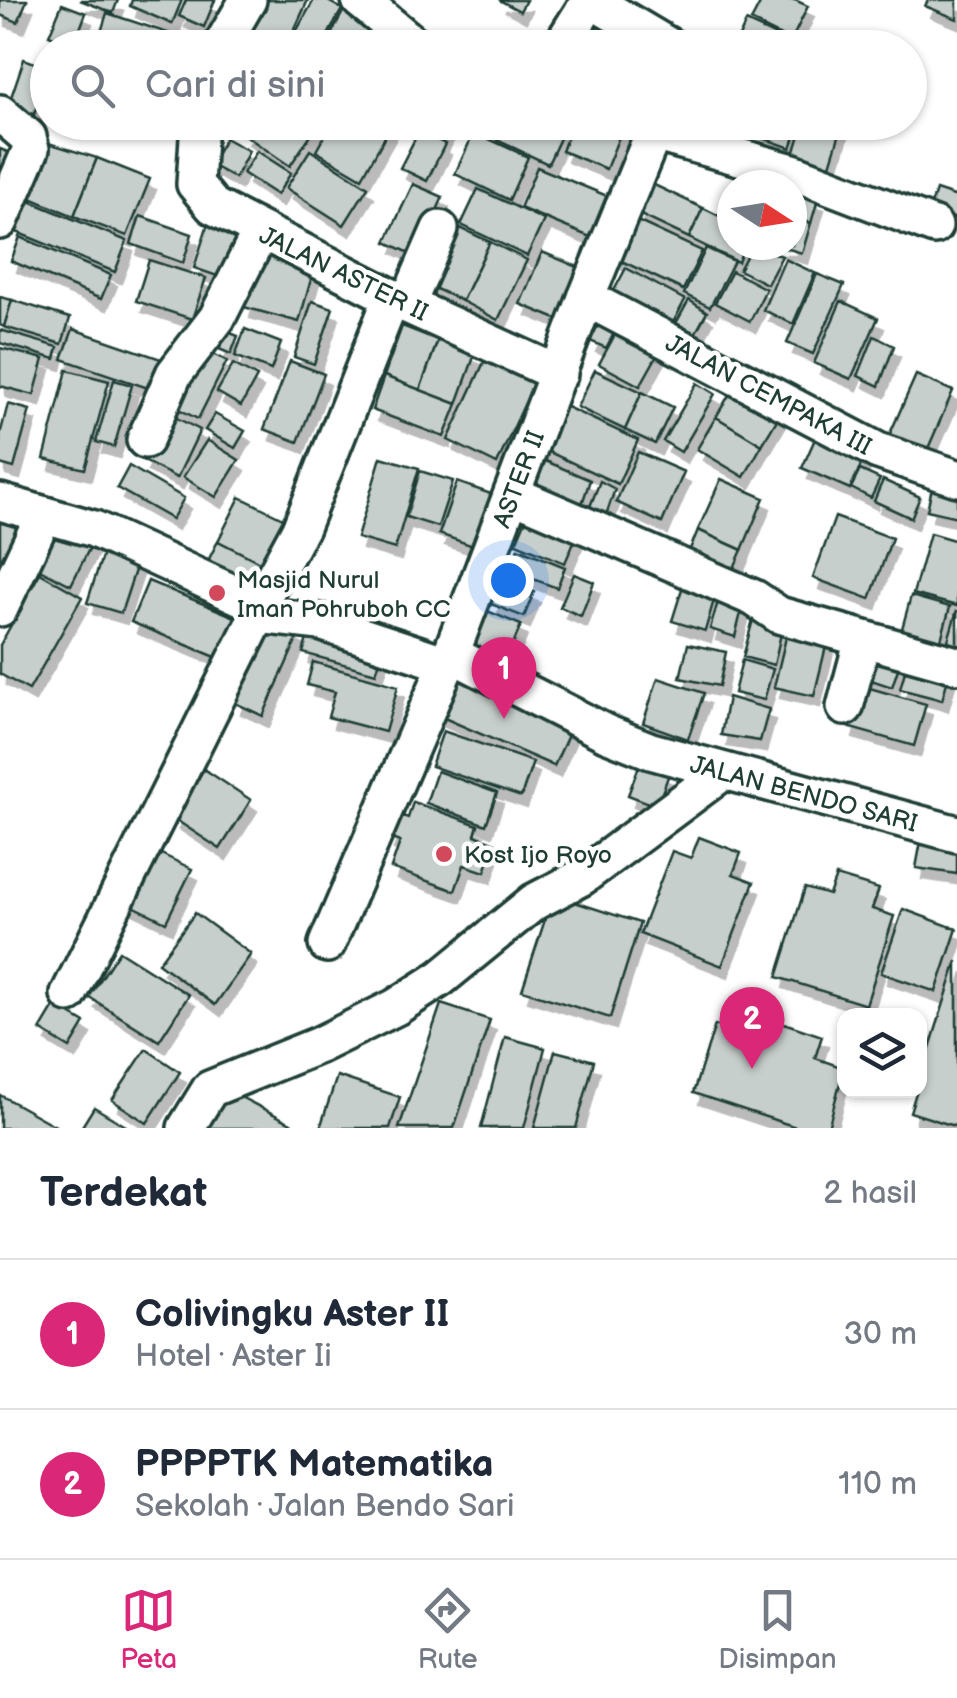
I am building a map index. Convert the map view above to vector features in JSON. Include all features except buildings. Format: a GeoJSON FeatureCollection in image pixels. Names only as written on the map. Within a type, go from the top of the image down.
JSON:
{"type":"FeatureCollection","features":[{"type":"Feature","properties":{"kind":"street"},"geometry":{"type":"LineString","coordinates":[[230,30],[248,0]]}},
{"type":"Feature","properties":{"kind":"street"},"geometry":{"type":"LineString","coordinates":[[360,0],[396,30]]}},
{"type":"Feature","properties":{"kind":"street"},"geometry":{"type":"LineString","coordinates":[[572,30],[591,0],[642,30]]}},
{"type":"Feature","properties":{"kind":"street"},"geometry":{"type":"LineString","coordinates":[[0,113],[28,137],[31,150],[0,221]]}},
{"type":"Feature","properties":{"kind":"street","name":"JALAN ASTER II"},"geometry":{"type":"LineString","coordinates":[[198,140],[195,184],[213,206],[260,234],[559,374]]}},
{"type":"Feature","properties":{"kind":"street","name":"ASTER II"},"geometry":{"type":"LineString","coordinates":[[328,944],[449,659],[650,140]]}},
{"type":"Feature","properties":{"kind":"street"},"geometry":{"type":"LineString","coordinates":[[693,140],[793,172],[934,226]]}},
{"type":"Feature","properties":{"kind":"street"},"geometry":{"type":"LineString","coordinates":[[70,994],[301,527],[400,301],[440,229]]}},
{"type":"Feature","properties":{"kind":"street"},"geometry":{"type":"LineString","coordinates":[[146,440],[174,374],[217,318],[260,234]]}},
{"type":"Feature","properties":{"kind":"street","name":"JALAN CEMPAKA III"},"geometry":{"type":"LineString","coordinates":[[586,298],[878,452],[957,478]]}},
{"type":"Feature","properties":{"kind":"street"},"geometry":{"type":"LineString","coordinates":[[512,494],[754,598],[779,615],[957,664]]}},
{"type":"Feature","properties":{"kind":"street"},"geometry":{"type":"LineString","coordinates":[[0,502],[94,529],[162,559],[257,611]]}},
{"type":"Feature","properties":{"kind":"street"},"geometry":{"type":"LineString","coordinates":[[0,608],[44,515]]}},
{"type":"Feature","properties":{"kind":"street","name":"JALAN BENDO SARI"},"geometry":{"type":"LineString","coordinates":[[257,611],[320,622],[449,659],[650,751],[957,834]]}},
{"type":"Feature","properties":{"kind":"street"},"geometry":{"type":"LineString","coordinates":[[845,707],[862,639]]}},
{"type":"Feature","properties":{"kind":"street"},"geometry":{"type":"LineString","coordinates":[[186,1128],[210,1089],[320,1046],[396,1007],[442,978],[534,902],[582,877],[723,772]]}},
{"type":"Feature","properties":{"kind":"place","name":"Masjid Nurul Iman Pohruboh CC"},"geometry":{"type":"Point","coordinates":[217,593]}},
{"type":"Feature","properties":{"kind":"place","name":"Colivingku Aster II"},"geometry":{"type":"Point","coordinates":[504,719]}},
{"type":"Feature","properties":{"kind":"place","name":"Kost Ijo Royo"},"geometry":{"type":"Point","coordinates":[444,854]}},
{"type":"Feature","properties":{"kind":"place","name":"PPPPTK Matematika"},"geometry":{"type":"Point","coordinates":[752,1069]}}]}
